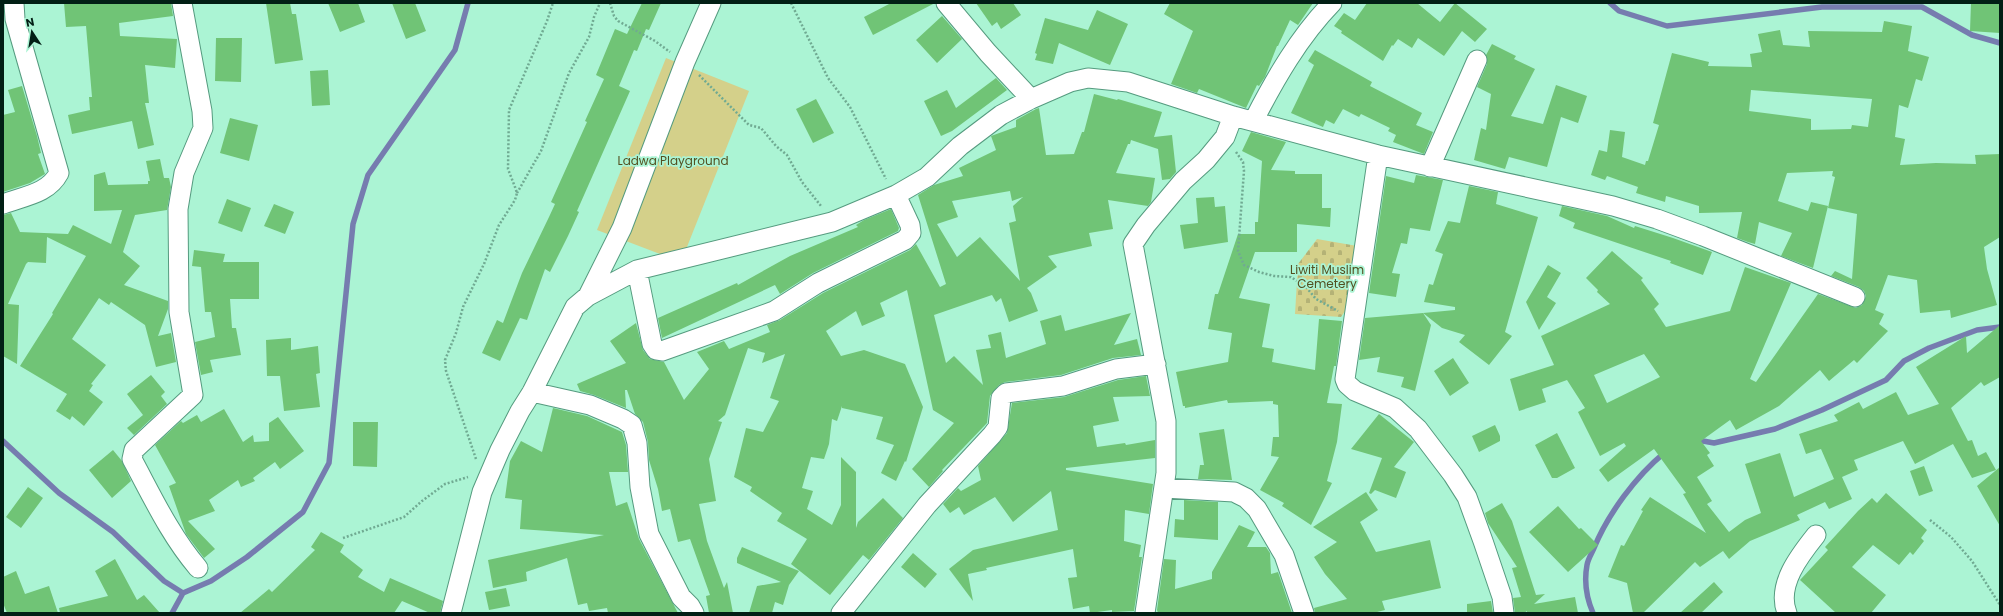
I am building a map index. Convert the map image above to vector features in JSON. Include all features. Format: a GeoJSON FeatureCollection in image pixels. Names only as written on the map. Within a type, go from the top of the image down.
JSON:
{"type":"FeatureCollection","features":[{"type":"Feature","properties":{"kind":"street"},"geometry":{"type":"LineString","coordinates":[[3,204],[43,191],[54,182],[59,173],[16,18],[14,3]]}},
{"type":"Feature","properties":{"kind":"street"},"geometry":{"type":"LineString","coordinates":[[182,3],[202,111],[203,128],[184,173],[178,209],[179,312],[193,395],[134,450],[132,459],[176,541],[198,568]]}},
{"type":"Feature","properties":{"kind":"street"},"geometry":{"type":"LineString","coordinates":[[588,296],[622,228],[685,62],[711,3]]}},
{"type":"Feature","properties":{"kind":"street"},"geometry":{"type":"LineString","coordinates":[[946,3],[988,54],[1031,99]]}},
{"type":"Feature","properties":{"kind":"street"},"geometry":{"type":"LineString","coordinates":[[1254,120],[1268,93],[1299,44],[1332,3]]}},
{"type":"Feature","properties":{"kind":"street"},"geometry":{"type":"LineString","coordinates":[[1430,167],[1477,60]]}},
{"type":"Feature","properties":{"kind":"street"},"geometry":{"type":"LineString","coordinates":[[451,613],[482,492],[500,450],[520,411],[532,392],[575,307],[588,296],[637,270],[832,222],[896,195],[927,177],[960,146],[1001,115],[1031,99],[1070,82],[1088,78],[1128,82],[1233,116],[1254,120],[1378,155],[1613,206],[1657,219],[1855,297]]}},
{"type":"Feature","properties":{"kind":"street"},"geometry":{"type":"LineString","coordinates":[[1145,613],[1166,473],[1166,421],[1133,244],[1146,224],[1183,180],[1206,160],[1226,137],[1233,116]]}},
{"type":"Feature","properties":{"kind":"street"},"geometry":{"type":"LineString","coordinates":[[1378,155],[1345,379],[1347,384],[1355,391],[1395,408],[1418,429],[1454,475],[1467,497],[1502,597],[1504,613]]}},
{"type":"Feature","properties":{"kind":"street"},"geometry":{"type":"LineString","coordinates":[[637,270],[652,344],[656,350],[662,351],[774,311],[818,283],[905,240],[911,233],[910,225],[896,195]]}},
{"type":"Feature","properties":{"kind":"street"},"geometry":{"type":"LineString","coordinates":[[841,613],[927,504],[998,427],[1001,398],[1006,393],[1063,386],[1116,370],[1156,364]]}},
{"type":"Feature","properties":{"kind":"street"},"geometry":{"type":"LineString","coordinates":[[532,392],[590,405],[623,419],[632,425],[637,443],[640,487],[649,534],[681,597],[690,606],[694,613]]}},
{"type":"Feature","properties":{"kind":"street"},"geometry":{"type":"LineString","coordinates":[[1164,488],[1234,492],[1246,498],[1257,509],[1284,555],[1304,613]]}},
{"type":"Feature","properties":{"kind":"street"},"geometry":{"type":"LineString","coordinates":[[1787,613],[1783,604],[1785,589],[1791,572],[1801,554],[1816,535]]}},
{"type":"Feature","properties":{"kind":"path"},"geometry":{"type":"LineString","coordinates":[[517,193],[508,169],[509,110],[547,21],[553,3]]}},
{"type":"Feature","properties":{"kind":"path"},"geometry":{"type":"LineString","coordinates":[[476,460],[446,371],[445,360],[456,333],[463,307],[484,264],[500,225],[509,211],[540,151],[569,73],[589,37],[594,17],[600,3]]}},
{"type":"Feature","properties":{"kind":"path"},"geometry":{"type":"LineString","coordinates":[[610,3],[614,16],[618,21],[654,41],[685,62],[749,125],[761,128],[776,146],[787,155],[802,182],[832,222]]}},
{"type":"Feature","properties":{"kind":"path"},"geometry":{"type":"LineString","coordinates":[[791,3],[828,78],[850,107],[881,171],[896,195]]}},
{"type":"Feature","properties":{"kind":"path"},"geometry":{"type":"LineString","coordinates":[[1226,137],[1243,162],[1244,171],[1238,251],[1244,264],[1259,272],[1274,276],[1291,277],[1306,287],[1316,299],[1354,321]]}},
{"type":"Feature","properties":{"kind":"path"},"geometry":{"type":"LineString","coordinates":[[343,538],[404,517],[445,484],[480,473],[482,492]]}},
{"type":"Feature","properties":{"kind":"path"},"geometry":{"type":"LineString","coordinates":[[1930,520],[1951,537],[1972,561],[2000,605]]}},
{"type":"Feature","properties":{"kind":"green space","name":"Ladwa Playground"},"geometry":{"type":"Polygon","coordinates":[[[666,58],[749,91],[681,262],[597,230],[666,58]]]}},
{"type":"Feature","properties":{"kind":"green space","name":"Liwiti Muslim Cemetery"},"geometry":{"type":"Polygon","coordinates":[[[1317,239],[1363,247],[1354,298],[1341,317],[1295,314],[1298,264],[1317,239]]]}},
{"type":"Feature","properties":{"kind":"building"},"geometry":{"type":"Polygon","coordinates":[[[64,3],[171,3],[173,16],[119,23],[120,36],[177,39],[175,68],[145,65],[149,103],[145,103],[154,145],[138,149],[132,121],[72,134],[68,115],[90,110],[89,97],[92,97],[86,26],[66,27],[64,3]]]}},
{"type":"Feature","properties":{"kind":"building"},"geometry":{"type":"Polygon","coordinates":[[[266,3],[290,3],[292,14],[296,14],[303,60],[275,64],[266,3]]]}},
{"type":"Feature","properties":{"kind":"building"},"geometry":{"type":"Polygon","coordinates":[[[328,3],[358,3],[365,22],[340,32],[328,3]]]}},
{"type":"Feature","properties":{"kind":"building"},"geometry":{"type":"Polygon","coordinates":[[[392,3],[415,3],[426,31],[406,39],[392,3]]]}},
{"type":"Feature","properties":{"kind":"building"},"geometry":{"type":"Polygon","coordinates":[[[642,3],[661,3],[649,30],[646,29],[637,51],[634,50],[619,86],[630,91],[577,211],[579,212],[568,236],[550,272],[545,269],[527,320],[520,318],[500,361],[482,353],[497,320],[503,323],[522,273],[555,204],[551,202],[587,122],[585,121],[604,79],[596,75],[615,29],[627,34],[642,3]]]}},
{"type":"Feature","properties":{"kind":"building"},"geometry":{"type":"Polygon","coordinates":[[[891,3],[935,3],[873,35],[864,17],[891,3]]]}},
{"type":"Feature","properties":{"kind":"building"},"geometry":{"type":"Polygon","coordinates":[[[976,3],[1013,3],[1021,15],[1001,29],[997,22],[992,26],[976,3]]]}},
{"type":"Feature","properties":{"kind":"building"},"geometry":{"type":"Polygon","coordinates":[[[1170,3],[1313,3],[1298,25],[1290,20],[1277,46],[1265,77],[1259,86],[1257,85],[1246,108],[1199,89],[1197,93],[1171,84],[1193,31],[1164,14],[1170,3]]]}},
{"type":"Feature","properties":{"kind":"building"},"geometry":{"type":"Polygon","coordinates":[[[1367,3],[1417,3],[1440,22],[1455,3],[1487,29],[1475,42],[1462,31],[1444,56],[1418,38],[1412,48],[1398,39],[1393,46],[1392,45],[1383,61],[1341,33],[1342,31],[1334,26],[1344,13],[1355,20],[1367,3]]]}},
{"type":"Feature","properties":{"kind":"building"},"geometry":{"type":"Polygon","coordinates":[[[1971,3],[2000,3],[2000,33],[1970,31],[1971,3]]]}},
{"type":"Feature","properties":{"kind":"building"},"geometry":{"type":"Polygon","coordinates":[[[1097,10],[1128,24],[1110,65],[1059,43],[1053,64],[1035,60],[1037,54],[1035,53],[1045,18],[1088,30],[1097,10]]]}},
{"type":"Feature","properties":{"kind":"building"},"geometry":{"type":"Polygon","coordinates":[[[942,16],[962,39],[937,63],[916,40],[942,16]]]}},
{"type":"Feature","properties":{"kind":"building"},"geometry":{"type":"Polygon","coordinates":[[[1884,21],[1912,26],[1908,51],[1929,57],[1922,81],[1916,79],[1908,108],[1899,105],[1895,137],[1905,139],[1900,165],[1936,163],[1976,164],[1975,155],[2000,154],[2000,237],[1984,247],[1987,269],[1997,305],[1951,318],[1950,310],[1920,313],[1917,280],[1888,275],[1875,310],[1884,314],[1879,324],[1888,331],[1857,363],[1854,360],[1829,381],[1820,370],[1779,406],[1736,430],[1730,420],[1701,441],[1710,453],[1707,455],[1714,466],[1697,477],[1712,501],[1707,504],[1729,532],[1745,520],[1761,513],[1745,464],[1780,453],[1794,497],[1834,479],[1821,449],[1806,454],[1799,434],[1838,421],[1834,415],[1859,402],[1863,409],[1896,392],[1908,415],[1939,404],[1916,367],[1966,336],[1967,353],[2000,325],[2000,377],[1984,386],[1981,382],[1951,408],[1968,441],[1972,440],[1978,456],[1986,452],[1996,470],[1972,478],[1953,444],[1915,464],[1903,441],[1854,460],[1858,470],[1842,477],[1852,499],[1829,509],[1825,502],[1797,515],[1800,520],[1750,541],[1729,559],[1723,551],[1700,567],[1695,562],[1643,613],[1633,613],[1627,583],[1608,577],[1621,545],[1624,546],[1643,511],[1641,510],[1650,497],[1706,533],[1683,494],[1686,493],[1654,449],[1608,482],[1599,470],[1626,446],[1624,443],[1600,456],[1578,412],[1585,408],[1567,380],[1542,389],[1546,402],[1519,411],[1510,379],[1554,365],[1541,336],[1610,304],[1597,292],[1598,290],[1586,278],[1612,251],[1643,278],[1641,280],[1659,304],[1654,309],[1666,327],[1730,311],[1745,267],[1791,283],[1750,379],[1756,382],[1818,294],[1856,308],[1862,305],[1866,296],[1864,291],[1859,287],[1831,276],[1835,271],[1852,279],[1857,214],[1828,208],[1835,177],[1832,176],[1833,171],[1787,173],[1778,201],[1808,211],[1811,202],[1828,206],[1813,268],[1781,256],[1792,233],[1759,222],[1755,244],[1737,238],[1742,212],[1699,213],[1699,206],[1666,196],[1665,202],[1636,193],[1638,187],[1607,176],[1605,180],[1591,175],[1599,150],[1607,152],[1610,130],[1625,132],[1622,157],[1645,165],[1646,161],[1648,161],[1659,125],[1653,123],[1672,53],[1709,62],[1708,66],[1752,67],[1750,54],[1762,52],[1758,34],[1780,30],[1783,45],[1810,47],[1808,31],[1882,32],[1884,21]],[[1751,90],[1749,111],[1811,119],[1811,130],[1851,129],[1852,125],[1868,127],[1872,99],[1751,90]],[[1644,354],[1594,375],[1607,403],[1660,377],[1644,354]]]}},
{"type":"Feature","properties":{"kind":"building"},"geometry":{"type":"Polygon","coordinates":[[[216,38],[242,38],[241,82],[215,81],[216,38]]]}},
{"type":"Feature","properties":{"kind":"building"},"geometry":{"type":"Polygon","coordinates":[[[1492,44],[1516,56],[1514,59],[1535,69],[1511,116],[1543,124],[1556,85],[1587,96],[1578,123],[1561,117],[1547,167],[1509,157],[1505,169],[1474,160],[1481,128],[1486,130],[1491,94],[1477,87],[1487,64],[1486,55],[1492,44]]]}},
{"type":"Feature","properties":{"kind":"building"},"geometry":{"type":"Polygon","coordinates":[[[1315,50],[1372,82],[1370,86],[1422,113],[1416,125],[1433,132],[1424,154],[1393,142],[1396,135],[1388,131],[1390,128],[1361,114],[1359,117],[1343,109],[1334,124],[1326,120],[1323,127],[1291,113],[1314,65],[1308,61],[1315,50]]]}},
{"type":"Feature","properties":{"kind":"building"},"geometry":{"type":"Polygon","coordinates":[[[328,70],[330,105],[312,106],[310,71],[328,70]]]}},
{"type":"Feature","properties":{"kind":"building"},"geometry":{"type":"Polygon","coordinates":[[[996,78],[1007,90],[952,131],[941,136],[924,101],[947,90],[956,108],[996,78]]]}},
{"type":"Feature","properties":{"kind":"building"},"geometry":{"type":"Polygon","coordinates":[[[22,86],[37,136],[41,153],[38,154],[45,174],[30,183],[3,192],[3,115],[15,112],[8,90],[22,86]]]}},
{"type":"Feature","properties":{"kind":"building"},"geometry":{"type":"Polygon","coordinates":[[[1094,94],[1118,99],[1162,112],[1154,137],[1172,135],[1176,172],[1170,179],[1162,180],[1158,149],[1131,140],[1116,173],[1155,178],[1151,202],[1148,206],[1108,200],[1113,229],[1089,233],[1092,246],[1048,256],[1057,267],[1027,288],[1031,293],[1038,311],[1009,322],[1001,298],[996,302],[992,295],[934,315],[946,363],[954,356],[983,385],[976,350],[991,348],[988,335],[1001,332],[1006,358],[1046,344],[1040,321],[1061,315],[1065,331],[1131,313],[1114,345],[1137,339],[1141,355],[1113,358],[1061,375],[1005,382],[999,385],[990,396],[987,423],[942,470],[943,471],[929,487],[912,469],[954,423],[933,410],[907,290],[880,303],[885,316],[862,326],[856,311],[826,331],[841,356],[864,350],[905,364],[923,407],[906,462],[905,461],[896,481],[881,473],[894,445],[876,439],[883,417],[842,408],[842,406],[837,421],[832,419],[829,444],[824,459],[811,457],[802,488],[813,491],[807,509],[832,525],[841,505],[841,457],[856,472],[856,528],[858,522],[883,498],[903,518],[869,560],[863,555],[830,595],[791,564],[807,539],[777,521],[782,513],[750,491],[752,487],[734,477],[746,428],[763,432],[779,401],[770,398],[785,354],[762,363],[765,353],[748,348],[725,415],[718,421],[722,422],[709,459],[716,501],[699,504],[707,541],[724,588],[727,582],[733,613],[709,613],[706,596],[710,595],[690,539],[678,542],[670,509],[662,511],[658,489],[649,460],[648,442],[643,422],[635,414],[627,390],[625,390],[626,408],[580,391],[577,384],[626,363],[610,341],[636,323],[643,350],[650,359],[664,362],[684,400],[709,369],[697,352],[724,341],[729,349],[770,332],[767,325],[780,320],[823,293],[910,250],[916,244],[940,287],[946,284],[918,195],[934,185],[963,176],[959,168],[996,150],[991,136],[1016,127],[1016,120],[1036,109],[1039,108],[1046,155],[1074,154],[1082,132],[1084,132],[1094,94]],[[1010,191],[952,201],[958,217],[937,224],[957,257],[980,237],[1020,281],[1009,223],[1016,221],[1013,206],[1023,197],[1012,201],[1010,191]]]}},
{"type":"Feature","properties":{"kind":"building"},"geometry":{"type":"Polygon","coordinates":[[[816,99],[834,133],[813,143],[796,109],[816,99]]]}},
{"type":"Feature","properties":{"kind":"building"},"geometry":{"type":"Polygon","coordinates":[[[230,118],[258,125],[249,161],[220,153],[230,118]]]}},
{"type":"Feature","properties":{"kind":"building"},"geometry":{"type":"Polygon","coordinates":[[[1251,132],[1286,142],[1271,170],[1295,171],[1295,174],[1322,174],[1322,208],[1331,208],[1330,227],[1297,224],[1297,252],[1255,252],[1239,298],[1270,304],[1262,347],[1274,349],[1272,362],[1315,370],[1319,319],[1342,321],[1336,366],[1334,366],[1327,403],[1342,404],[1337,442],[1327,481],[1332,483],[1311,525],[1282,506],[1284,503],[1260,490],[1279,457],[1271,456],[1273,437],[1279,437],[1278,405],[1273,404],[1273,401],[1228,403],[1227,400],[1185,408],[1185,406],[1183,406],[1176,372],[1228,362],[1232,333],[1208,329],[1215,294],[1218,294],[1238,234],[1255,234],[1255,222],[1258,222],[1262,161],[1242,151],[1251,132]]]}},
{"type":"Feature","properties":{"kind":"building"},"geometry":{"type":"Polygon","coordinates":[[[160,159],[164,178],[169,178],[171,187],[167,210],[135,215],[123,252],[140,266],[124,285],[168,301],[168,309],[158,336],[171,333],[176,362],[156,367],[145,325],[111,302],[109,305],[99,298],[72,339],[106,365],[91,384],[93,385],[89,391],[103,402],[84,426],[72,416],[70,420],[56,411],[67,394],[20,366],[53,314],[52,313],[86,256],[47,237],[46,263],[28,262],[26,264],[8,304],[19,305],[17,364],[3,356],[3,215],[11,213],[20,232],[68,234],[73,225],[111,244],[122,210],[94,211],[94,175],[105,172],[108,185],[148,184],[148,181],[150,181],[146,161],[160,159]]]}},
{"type":"Feature","properties":{"kind":"building"},"geometry":{"type":"Polygon","coordinates":[[[1416,175],[1443,180],[1430,231],[1410,228],[1407,244],[1401,243],[1392,273],[1400,274],[1396,297],[1369,293],[1386,176],[1414,183],[1416,175]]]}},
{"type":"Feature","properties":{"kind":"building"},"geometry":{"type":"Polygon","coordinates":[[[1469,186],[1498,192],[1496,204],[1538,217],[1505,332],[1512,336],[1489,365],[1459,342],[1465,335],[1442,328],[1423,313],[1455,310],[1455,307],[1424,302],[1429,284],[1433,285],[1443,254],[1435,251],[1448,221],[1460,223],[1469,186]]]}},
{"type":"Feature","properties":{"kind":"building"},"geometry":{"type":"Polygon","coordinates":[[[1214,197],[1215,207],[1225,206],[1228,242],[1184,249],[1180,225],[1198,223],[1196,198],[1214,197]]]}},
{"type":"Feature","properties":{"kind":"building"},"geometry":{"type":"Polygon","coordinates":[[[227,199],[251,208],[242,232],[218,223],[227,199]]]}},
{"type":"Feature","properties":{"kind":"building"},"geometry":{"type":"Polygon","coordinates":[[[274,204],[294,212],[285,234],[264,226],[274,204]]]}},
{"type":"Feature","properties":{"kind":"building"},"geometry":{"type":"Polygon","coordinates":[[[1562,206],[1607,216],[1634,228],[1635,226],[1712,252],[1703,275],[1670,263],[1671,261],[1573,228],[1575,223],[1559,216],[1562,206]]]}},
{"type":"Feature","properties":{"kind":"building"},"geometry":{"type":"Polygon","coordinates":[[[891,209],[899,228],[898,231],[813,273],[780,294],[775,285],[662,338],[658,318],[737,283],[738,285],[790,256],[858,227],[856,225],[864,220],[891,209]]]}},
{"type":"Feature","properties":{"kind":"building"},"geometry":{"type":"Polygon","coordinates":[[[194,250],[225,254],[223,262],[259,262],[259,299],[230,299],[232,328],[236,328],[241,355],[210,360],[213,372],[201,375],[195,342],[215,337],[211,312],[205,312],[201,267],[192,266],[194,250]]]}},
{"type":"Feature","properties":{"kind":"building"},"geometry":{"type":"Polygon","coordinates":[[[1548,265],[1561,273],[1547,297],[1556,303],[1539,330],[1526,302],[1548,265]]]}},
{"type":"Feature","properties":{"kind":"building"},"geometry":{"type":"Polygon","coordinates":[[[1423,313],[1431,325],[1415,391],[1401,387],[1404,377],[1377,372],[1380,357],[1359,360],[1365,318],[1423,313]]]}},
{"type":"Feature","properties":{"kind":"building"},"geometry":{"type":"Polygon","coordinates":[[[291,338],[291,350],[318,346],[320,373],[316,374],[320,407],[284,411],[280,376],[267,376],[266,340],[291,338]]]}},
{"type":"Feature","properties":{"kind":"building"},"geometry":{"type":"Polygon","coordinates":[[[1453,358],[1469,383],[1450,396],[1434,371],[1453,358]]]}},
{"type":"Feature","properties":{"kind":"building"},"geometry":{"type":"Polygon","coordinates":[[[151,375],[165,392],[161,396],[167,404],[134,435],[127,428],[143,415],[127,394],[151,375]]]}},
{"type":"Feature","properties":{"kind":"building"},"geometry":{"type":"Polygon","coordinates":[[[1146,376],[1150,396],[1113,397],[1119,421],[1093,426],[1097,447],[1125,443],[1126,445],[1155,440],[1155,458],[1066,468],[1066,470],[1153,484],[1149,514],[1125,510],[1124,541],[1141,545],[1139,557],[1142,557],[1134,611],[1112,612],[1112,610],[1090,613],[1089,606],[1073,609],[1068,578],[1077,577],[1073,549],[986,568],[987,570],[968,574],[973,601],[949,569],[973,550],[1058,530],[1051,491],[1013,522],[995,497],[964,515],[959,507],[950,513],[943,504],[958,488],[961,491],[981,480],[978,466],[1007,433],[1012,403],[1064,397],[1118,380],[1146,376]]]}},
{"type":"Feature","properties":{"kind":"building"},"geometry":{"type":"Polygon","coordinates":[[[553,408],[587,416],[622,432],[626,445],[628,472],[609,472],[616,506],[627,502],[639,539],[678,613],[608,613],[607,608],[589,611],[587,603],[578,605],[567,558],[526,572],[527,581],[493,588],[488,560],[604,535],[520,529],[522,500],[505,498],[510,461],[521,441],[542,452],[553,408]]]}},
{"type":"Feature","properties":{"kind":"building"},"geometry":{"type":"Polygon","coordinates":[[[224,409],[243,442],[253,435],[254,442],[269,441],[269,423],[278,417],[304,451],[280,469],[275,462],[253,478],[255,481],[241,487],[238,480],[209,500],[215,511],[188,521],[215,549],[204,558],[186,534],[169,486],[176,483],[155,445],[181,421],[183,423],[197,415],[201,422],[224,409]]]}},
{"type":"Feature","properties":{"kind":"building"},"geometry":{"type":"Polygon","coordinates":[[[1379,414],[1414,442],[1394,467],[1406,472],[1396,498],[1375,490],[1371,494],[1369,493],[1382,458],[1351,449],[1379,414]]]}},
{"type":"Feature","properties":{"kind":"building"},"geometry":{"type":"Polygon","coordinates":[[[353,422],[378,422],[377,467],[353,466],[353,422]]]}},
{"type":"Feature","properties":{"kind":"building"},"geometry":{"type":"Polygon","coordinates":[[[1495,425],[1500,436],[1500,441],[1479,452],[1472,436],[1495,425]]]}},
{"type":"Feature","properties":{"kind":"building"},"geometry":{"type":"Polygon","coordinates":[[[1224,429],[1232,480],[1198,479],[1200,465],[1204,465],[1199,433],[1224,429]]]}},
{"type":"Feature","properties":{"kind":"building"},"geometry":{"type":"Polygon","coordinates":[[[1557,433],[1575,468],[1557,478],[1552,478],[1535,445],[1557,433]]]}},
{"type":"Feature","properties":{"kind":"building"},"geometry":{"type":"Polygon","coordinates":[[[113,450],[122,461],[131,481],[112,498],[89,470],[113,450]]]}},
{"type":"Feature","properties":{"kind":"building"},"geometry":{"type":"Polygon","coordinates":[[[1924,466],[1933,491],[1919,496],[1910,471],[1924,466]]]}},
{"type":"Feature","properties":{"kind":"building"},"geometry":{"type":"Polygon","coordinates":[[[2000,467],[2000,526],[1977,486],[2000,467]]]}},
{"type":"Feature","properties":{"kind":"building"},"geometry":{"type":"Polygon","coordinates":[[[28,487],[43,498],[21,528],[6,517],[28,487]]]}},
{"type":"Feature","properties":{"kind":"building"},"geometry":{"type":"Polygon","coordinates":[[[1366,492],[1378,510],[1360,522],[1376,552],[1430,540],[1441,588],[1382,601],[1385,610],[1373,613],[1315,613],[1314,608],[1347,599],[1325,574],[1314,557],[1337,542],[1313,527],[1366,492]]]}},
{"type":"Feature","properties":{"kind":"building"},"geometry":{"type":"Polygon","coordinates":[[[1886,493],[1927,530],[1921,538],[1924,541],[1913,555],[1910,552],[1899,565],[1873,545],[1852,567],[1886,595],[1871,613],[1836,613],[1800,580],[1828,550],[1825,547],[1858,511],[1872,498],[1877,503],[1886,493]]]}},
{"type":"Feature","properties":{"kind":"building"},"geometry":{"type":"Polygon","coordinates":[[[1184,500],[1218,502],[1218,540],[1174,537],[1175,519],[1184,520],[1184,500]]]}},
{"type":"Feature","properties":{"kind":"building"},"geometry":{"type":"Polygon","coordinates":[[[1502,503],[1512,521],[1536,595],[1545,594],[1534,604],[1575,597],[1578,613],[1527,613],[1527,611],[1524,613],[1515,613],[1513,598],[1521,597],[1512,568],[1517,567],[1488,523],[1485,513],[1502,503]]]}},
{"type":"Feature","properties":{"kind":"building"},"geometry":{"type":"Polygon","coordinates":[[[1558,506],[1579,529],[1581,528],[1598,545],[1568,572],[1529,532],[1558,506]]]}},
{"type":"Feature","properties":{"kind":"building"},"geometry":{"type":"Polygon","coordinates":[[[1239,525],[1255,532],[1247,547],[1266,547],[1270,553],[1271,574],[1278,572],[1292,613],[1158,613],[1157,610],[1164,559],[1176,560],[1175,589],[1212,579],[1212,572],[1239,525]]]}},
{"type":"Feature","properties":{"kind":"building"},"geometry":{"type":"Polygon","coordinates":[[[321,532],[344,545],[340,552],[363,570],[358,577],[384,592],[390,578],[443,601],[440,613],[430,613],[402,601],[394,613],[240,613],[269,589],[272,592],[315,550],[311,547],[321,532]]]}},
{"type":"Feature","properties":{"kind":"building"},"geometry":{"type":"Polygon","coordinates":[[[742,547],[799,571],[789,585],[783,605],[775,602],[772,613],[749,613],[757,586],[781,582],[737,563],[737,558],[742,547]]]}},
{"type":"Feature","properties":{"kind":"building"},"geometry":{"type":"Polygon","coordinates":[[[913,553],[937,574],[925,588],[901,567],[913,553]]]}},
{"type":"Feature","properties":{"kind":"building"},"geometry":{"type":"Polygon","coordinates":[[[115,559],[137,600],[144,595],[160,613],[60,613],[59,608],[108,596],[95,571],[115,559]]]}},
{"type":"Feature","properties":{"kind":"building"},"geometry":{"type":"Polygon","coordinates":[[[16,571],[25,594],[49,586],[58,613],[7,613],[3,603],[3,577],[16,571]]]}},
{"type":"Feature","properties":{"kind":"building"},"geometry":{"type":"Polygon","coordinates":[[[1714,582],[1723,592],[1701,613],[1680,613],[1714,582]]]}},
{"type":"Feature","properties":{"kind":"building"},"geometry":{"type":"Polygon","coordinates":[[[506,588],[510,606],[489,610],[485,592],[506,588]]]}},
{"type":"Feature","properties":{"kind":"building"},"geometry":{"type":"Polygon","coordinates":[[[1491,601],[1493,613],[1467,613],[1467,604],[1491,601]]]}},
{"type":"Feature","properties":{"kind":"waterway"},"geometry":{"type":"LineString","coordinates":[[3,441],[59,493],[113,532],[164,581],[183,593],[211,581],[247,557],[303,512],[329,463],[353,224],[368,175],[455,50],[468,3]]}},
{"type":"Feature","properties":{"kind":"waterway"},"geometry":{"type":"LineString","coordinates":[[1610,3],[1619,11],[1667,26],[1822,7],[1922,7],[1972,35],[2000,43]]}},
{"type":"Feature","properties":{"kind":"waterway"},"geometry":{"type":"LineString","coordinates":[[1697,437],[1703,441],[1714,443],[1775,429],[1822,410],[1886,380],[1904,361],[1929,348],[1977,330],[2000,327]]}},
{"type":"Feature","properties":{"kind":"waterway"},"geometry":{"type":"LineString","coordinates":[[1593,613],[1589,602],[1586,584],[1586,571],[1589,558],[1607,522],[1624,496],[1643,473],[1664,453]]}},
{"type":"Feature","properties":{"kind":"waterway"},"geometry":{"type":"LineString","coordinates":[[172,613],[183,593]]}}]}
